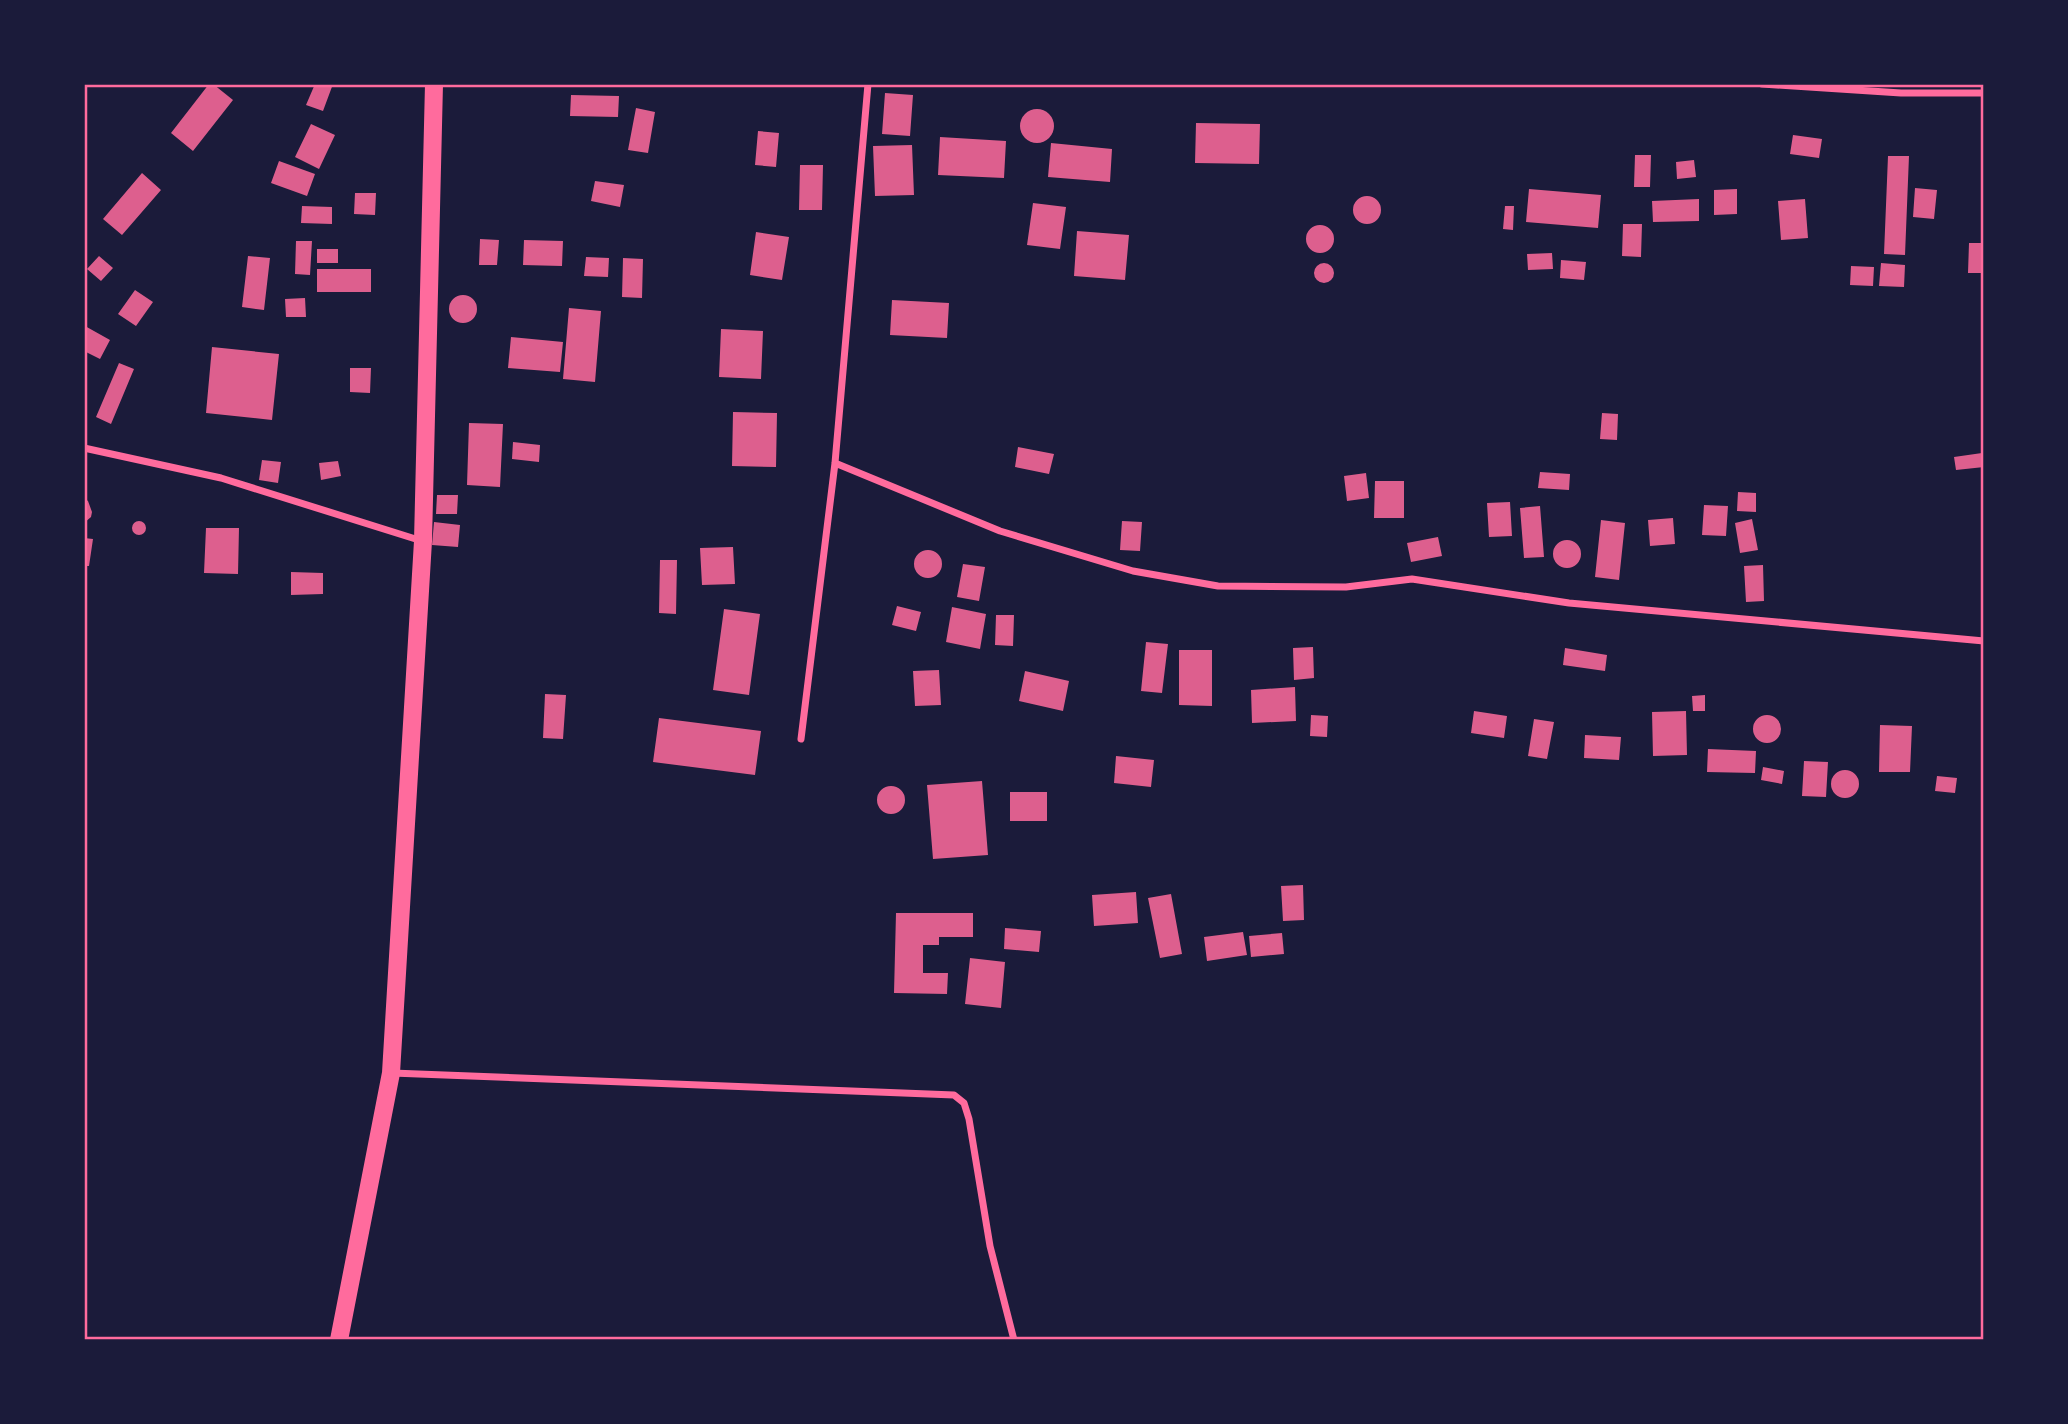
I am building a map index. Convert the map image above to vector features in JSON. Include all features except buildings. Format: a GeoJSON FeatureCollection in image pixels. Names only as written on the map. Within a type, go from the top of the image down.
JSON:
{"type":"FeatureCollection","features":[{"type":"Feature","properties":{"kind":"main road"},"geometry":{"type":"LineString","coordinates":[[339,1340],[391,1073],[423,541],[435,84]]}},
{"type":"Feature","properties":{"kind":"street"},"geometry":{"type":"LineString","coordinates":[[801,739],[835,463],[868,84]]}},
{"type":"Feature","properties":{"kind":"street"},"geometry":{"type":"LineString","coordinates":[[1762,84],[1901,93],[1984,93]]}},
{"type":"Feature","properties":{"kind":"street"},"geometry":{"type":"LineString","coordinates":[[84,447],[220,478],[423,541]]}},
{"type":"Feature","properties":{"kind":"street"},"geometry":{"type":"LineString","coordinates":[[835,463],[1000,531],[1133,571],[1219,586],[1346,587],[1412,579],[1569,603],[1984,641]]}},
{"type":"Feature","properties":{"kind":"street"},"geometry":{"type":"LineString","coordinates":[[391,1073],[954,1095],[964,1103],[970,1119],[990,1246],[1014,1340]]}}]}
